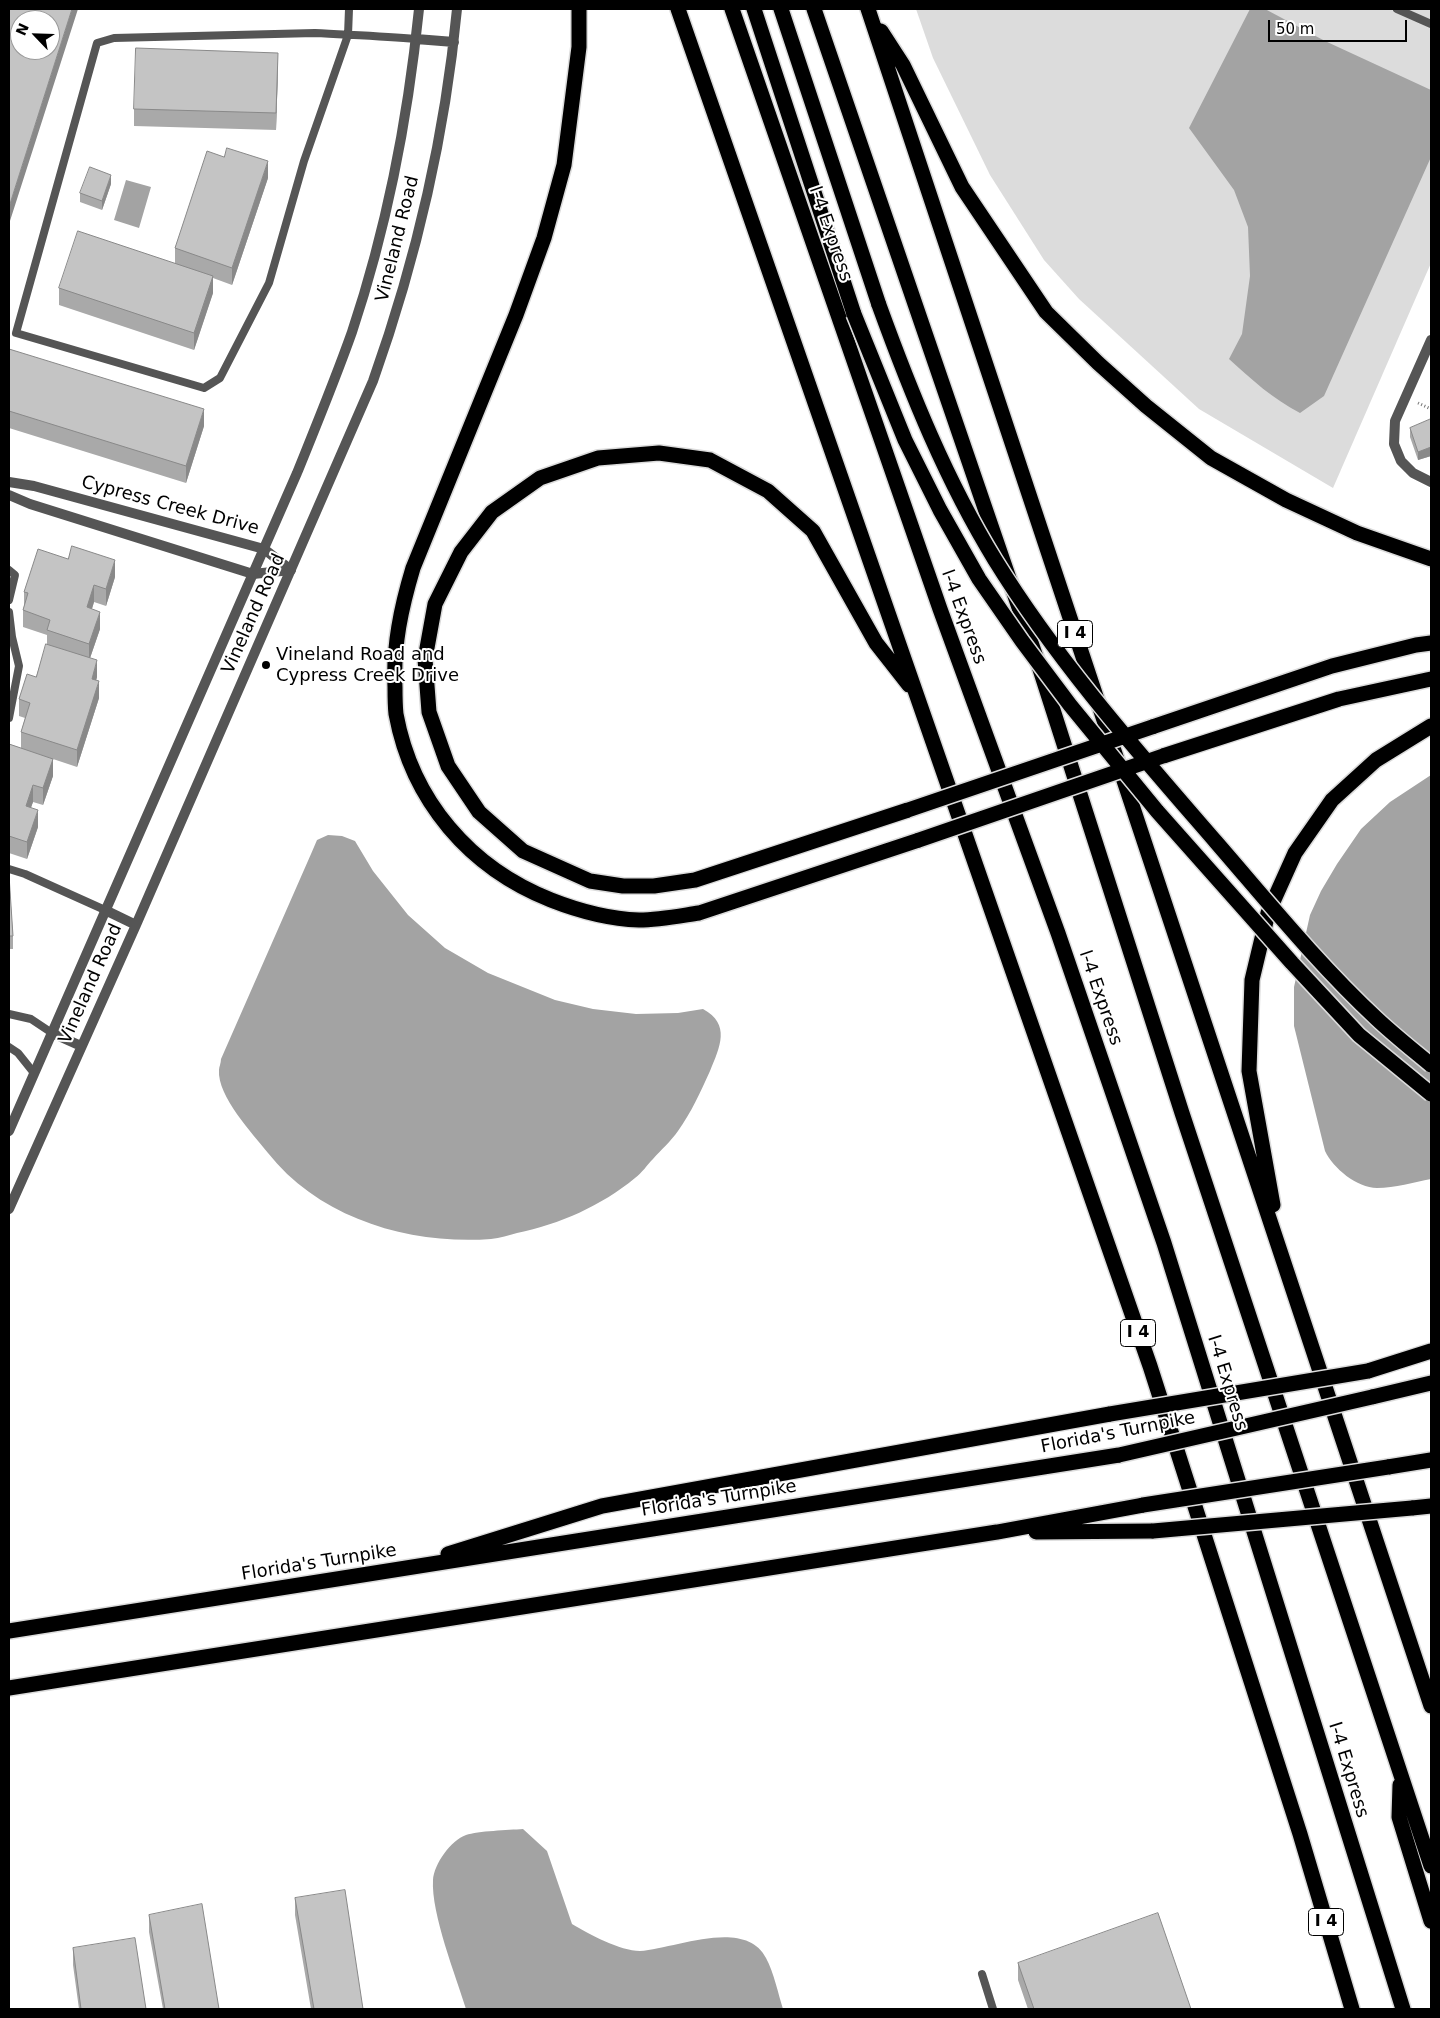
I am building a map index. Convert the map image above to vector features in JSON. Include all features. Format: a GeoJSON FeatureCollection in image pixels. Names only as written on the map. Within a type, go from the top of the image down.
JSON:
{"type":"FeatureCollection","features":[{"type":"Feature","properties":{"kind":"highway"},"geometry":{"type":"LineString","coordinates":[[579,9],[579,47],[565,155],[544,238],[516,315],[413,568],[401,608],[394,660],[396,712],[413,770],[436,811],[456,836],[483,862],[514,884],[573,909],[607,917],[639,920],[670,918],[699,912],[919,840],[1163,756],[1339,699],[1431,679]]}},
{"type":"Feature","properties":{"kind":"highway","name":"I 4"},"geometry":{"type":"LineString","coordinates":[[678,9],[1150,1366],[1300,1834],[1352,2009]]}},
{"type":"Feature","properties":{"kind":"highway","name":"I-4 Express"},"geometry":{"type":"LineString","coordinates":[[732,9],[940,609],[1058,933],[1161,1234],[1403,2009]]}},
{"type":"Feature","properties":{"kind":"highway"},"geometry":{"type":"LineString","coordinates":[[754,9],[854,314],[901,431],[940,510],[979,579],[1070,705],[1157,811],[1292,963],[1359,1035],[1431,1094]]}},
{"type":"Feature","properties":{"kind":"highway"},"geometry":{"type":"LineString","coordinates":[[781,9],[879,304],[928,432],[959,495],[995,560],[1081,681],[1170,789],[1304,942],[1376,1018],[1431,1065]]}},
{"type":"Feature","properties":{"kind":"highway"},"geometry":{"type":"LineString","coordinates":[[814,9],[1038,663],[1188,1132],[1431,1866]]}},
{"type":"Feature","properties":{"kind":"highway"},"geometry":{"type":"LineString","coordinates":[[868,11],[903,64],[962,187],[1046,312],[1098,363],[1146,406],[1211,458],[1286,500],[1356,533],[1431,559]]}},
{"type":"Feature","properties":{"kind":"highway","name":"I 4"},"geometry":{"type":"LineString","coordinates":[[868,11],[1431,1706]]}},
{"type":"Feature","properties":{"kind":"highway"},"geometry":{"type":"LineString","coordinates":[[917,694],[876,642],[813,531],[768,491],[710,460],[658,452],[598,458],[540,478],[492,512],[461,552],[436,604],[425,659],[429,712],[448,766],[479,812],[523,851],[590,880],[623,886],[654,886],[694,880],[908,810],[1332,666],[1431,643]]}},
{"type":"Feature","properties":{"kind":"highway"},"geometry":{"type":"LineString","coordinates":[[1282,1256],[1249,1071],[1252,980],[1268,913],[1295,853],[1332,800],[1376,760],[1431,726]]}},
{"type":"Feature","properties":{"kind":"highway"},"geometry":{"type":"LineString","coordinates":[[396,1570],[602,1506],[1110,1414],[1368,1371],[1431,1351]]}},
{"type":"Feature","properties":{"kind":"highway","name":"Florida's Turnpike"},"geometry":{"type":"LineString","coordinates":[[9,1631],[1119,1455],[1431,1383]]}},
{"type":"Feature","properties":{"kind":"highway"},"geometry":{"type":"LineString","coordinates":[[9,1688],[997,1532],[1143,1505],[1431,1460]]}},
{"type":"Feature","properties":{"kind":"highway"},"geometry":{"type":"LineString","coordinates":[[997,1532],[1153,1531],[1431,1506]]}},
{"type":"Feature","properties":{"kind":"highway"},"geometry":{"type":"LineString","coordinates":[[1400,1773],[1399,1817],[1431,1921]]}},
{"type":"Feature","properties":{"kind":"street","name":"Vineland Road"},"geometry":{"type":"LineString","coordinates":[[9,1131],[264,549],[326,402],[352,330],[391,189],[405,117],[419,9]]}},
{"type":"Feature","properties":{"kind":"street","name":"Vineland Road"},"geometry":{"type":"LineString","coordinates":[[9,1209],[136,925],[374,381],[412,260],[428,190],[442,123],[457,9]]}},
{"type":"Feature","properties":{"kind":"street"},"geometry":{"type":"LineString","coordinates":[[416,39],[454,42]]}},
{"type":"Feature","properties":{"kind":"street"},"geometry":{"type":"LineString","coordinates":[[1431,340],[1395,422],[1394,444],[1401,461],[1413,473],[1431,482]]}},
{"type":"Feature","properties":{"kind":"street","name":"Cypress Creek Drive"},"geometry":{"type":"LineString","coordinates":[[9,482],[34,486],[264,549],[291,570]]}},
{"type":"Feature","properties":{"kind":"street","name":"Cypress Creek Drive"},"geometry":{"type":"LineString","coordinates":[[9,495],[30,504],[253,574],[291,570]]}},
{"type":"Feature","properties":{"kind":"street"},"geometry":{"type":"LineString","coordinates":[[105,910],[136,925]]}},
{"type":"Feature","properties":{"kind":"street"},"geometry":{"type":"LineString","coordinates":[[52,1033],[81,1046]]}},
{"type":"Feature","properties":{"kind":"lane"},"geometry":{"type":"LineString","coordinates":[[349,9],[348,35],[304,161],[269,282],[220,378],[204,388],[16,333],[97,43],[114,38],[315,33],[348,35],[416,39]]}},
{"type":"Feature","properties":{"kind":"lane"},"geometry":{"type":"LineString","coordinates":[[1397,9],[1431,24]]}},
{"type":"Feature","properties":{"kind":"lane"},"geometry":{"type":"LineString","coordinates":[[9,570],[15,576],[9,600]]}},
{"type":"Feature","properties":{"kind":"lane"},"geometry":{"type":"LineString","coordinates":[[9,612],[12,637],[19,666],[9,718]]}},
{"type":"Feature","properties":{"kind":"lane"},"geometry":{"type":"LineString","coordinates":[[9,868],[105,910]]}},
{"type":"Feature","properties":{"kind":"lane"},"geometry":{"type":"LineString","coordinates":[[9,1014],[31,1020],[52,1033]]}},
{"type":"Feature","properties":{"kind":"lane"},"geometry":{"type":"LineString","coordinates":[[9,1047],[18,1053],[34,1072]]}},
{"type":"Feature","properties":{"kind":"lane"},"geometry":{"type":"LineString","coordinates":[[982,1974],[993,2009]]}},
{"type":"Feature","properties":{"kind":"shaded area"},"geometry":{"type":"Polygon","coordinates":[[[916,9],[1431,9],[1431,263],[1333,488],[1199,409],[1079,299],[1044,260],[990,175],[933,58],[916,9]]]}},
{"type":"Feature","properties":{"kind":"shaded area"},"geometry":{"type":"Polygon","coordinates":[[[1250,9],[1265,9],[1325,41],[1431,90],[1431,157],[1324,396],[1300,413],[1254,382],[1229,359],[1242,334],[1250,276],[1248,227],[1234,190],[1189,128],[1250,9]]]}},
{"type":"Feature","properties":{"kind":"shaded area"},"geometry":{"type":"Polygon","coordinates":[[[126,180],[151,187],[139,228],[114,220],[126,180]]]}},
{"type":"Feature","properties":{"kind":"shaded area"},"geometry":{"type":"Polygon","coordinates":[[[1431,775],[1431,1179],[1391,1187],[1369,1187],[1346,1176],[1325,1151],[1294,1026],[1294,987],[1310,915],[1321,891],[1337,864],[1361,829],[1390,802],[1431,775]]]}},
{"type":"Feature","properties":{"kind":"shaded area"},"geometry":{"type":"Polygon","coordinates":[[[328,835],[342,836],[355,841],[373,871],[408,915],[445,948],[488,973],[555,1000],[593,1009],[636,1014],[678,1013],[703,1009],[712,1015],[720,1029],[721,1037],[720,1045],[710,1071],[678,1131],[638,1176],[594,1205],[549,1225],[498,1238],[460,1240],[399,1232],[369,1223],[340,1211],[313,1195],[289,1176],[268,1153],[230,1103],[220,1080],[219,1068],[221,1059],[317,840],[328,835]]]}},
{"type":"Feature","properties":{"kind":"shaded area"},"geometry":{"type":"Polygon","coordinates":[[[523,1829],[547,1851],[572,1924],[614,1945],[640,1951],[708,1938],[726,1937],[742,1939],[756,1946],[766,1958],[774,1977],[783,2009],[466,2009],[436,1910],[433,1880],[436,1867],[449,1847],[466,1835],[523,1829]]]}},
{"type":"Feature","properties":{"kind":"building"},"geometry":{"type":"Polygon","coordinates":[[[10,9],[72,9],[60,47],[60,10],[10,10],[10,60],[56,60],[9,207],[9,11],[10,9]]]}},
{"type":"Feature","properties":{"kind":"building"},"geometry":{"type":"Polygon","coordinates":[[[136,48],[278,53],[276,113],[134,109],[136,48]]]}},
{"type":"Feature","properties":{"kind":"building"},"geometry":{"type":"Polygon","coordinates":[[[227,148],[268,161],[232,268],[175,248],[207,151],[224,157],[227,148]]]}},
{"type":"Feature","properties":{"kind":"building"},"geometry":{"type":"Polygon","coordinates":[[[90,167],[111,175],[102,201],[80,193],[90,167]]]}},
{"type":"Feature","properties":{"kind":"building"},"geometry":{"type":"Polygon","coordinates":[[[78,231],[213,276],[194,333],[59,288],[78,231]]]}},
{"type":"Feature","properties":{"kind":"building"},"geometry":{"type":"Polygon","coordinates":[[[9,349],[204,409],[186,466],[9,411],[9,349]]]}},
{"type":"Feature","properties":{"kind":"building"},"geometry":{"type":"Polygon","coordinates":[[[1431,419],[1431,447],[1418,452],[1410,428],[1431,419]]]}},
{"type":"Feature","properties":{"kind":"building"},"geometry":{"type":"Polygon","coordinates":[[[72,546],[115,560],[106,589],[94,585],[87,607],[100,612],[89,644],[47,630],[50,620],[23,610],[28,593],[24,592],[38,549],[68,559],[72,546]]]}},
{"type":"Feature","properties":{"kind":"building"},"geometry":{"type":"Polygon","coordinates":[[[46,644],[97,660],[92,679],[99,681],[77,750],[21,732],[30,703],[19,699],[27,674],[36,677],[46,644]]]}},
{"type":"Feature","properties":{"kind":"building"},"geometry":{"type":"Polygon","coordinates":[[[9,744],[53,759],[43,788],[33,785],[26,806],[38,810],[27,842],[9,836],[9,744]]]}},
{"type":"Feature","properties":{"kind":"building"},"geometry":{"type":"Polygon","coordinates":[[[9,875],[13,936],[9,936],[9,875]]]}},
{"type":"Feature","properties":{"kind":"building"},"geometry":{"type":"Polygon","coordinates":[[[345,1890],[363,2009],[314,2009],[295,1898],[345,1890]]]}},
{"type":"Feature","properties":{"kind":"building"},"geometry":{"type":"Polygon","coordinates":[[[202,1904],[219,2009],[165,2009],[149,1915],[202,1904]]]}},
{"type":"Feature","properties":{"kind":"building"},"geometry":{"type":"Polygon","coordinates":[[[1158,1913],[1191,2009],[1034,2009],[1018,1963],[1158,1913]]]}},
{"type":"Feature","properties":{"kind":"building"},"geometry":{"type":"Polygon","coordinates":[[[135,1938],[146,2009],[81,2009],[73,1948],[135,1938]]]}},
{"type":"Feature","properties":{"kind":"place","name":"Vineland Road and Cypress Creek Drive"},"geometry":{"type":"Point","coordinates":[266,665]}}]}
